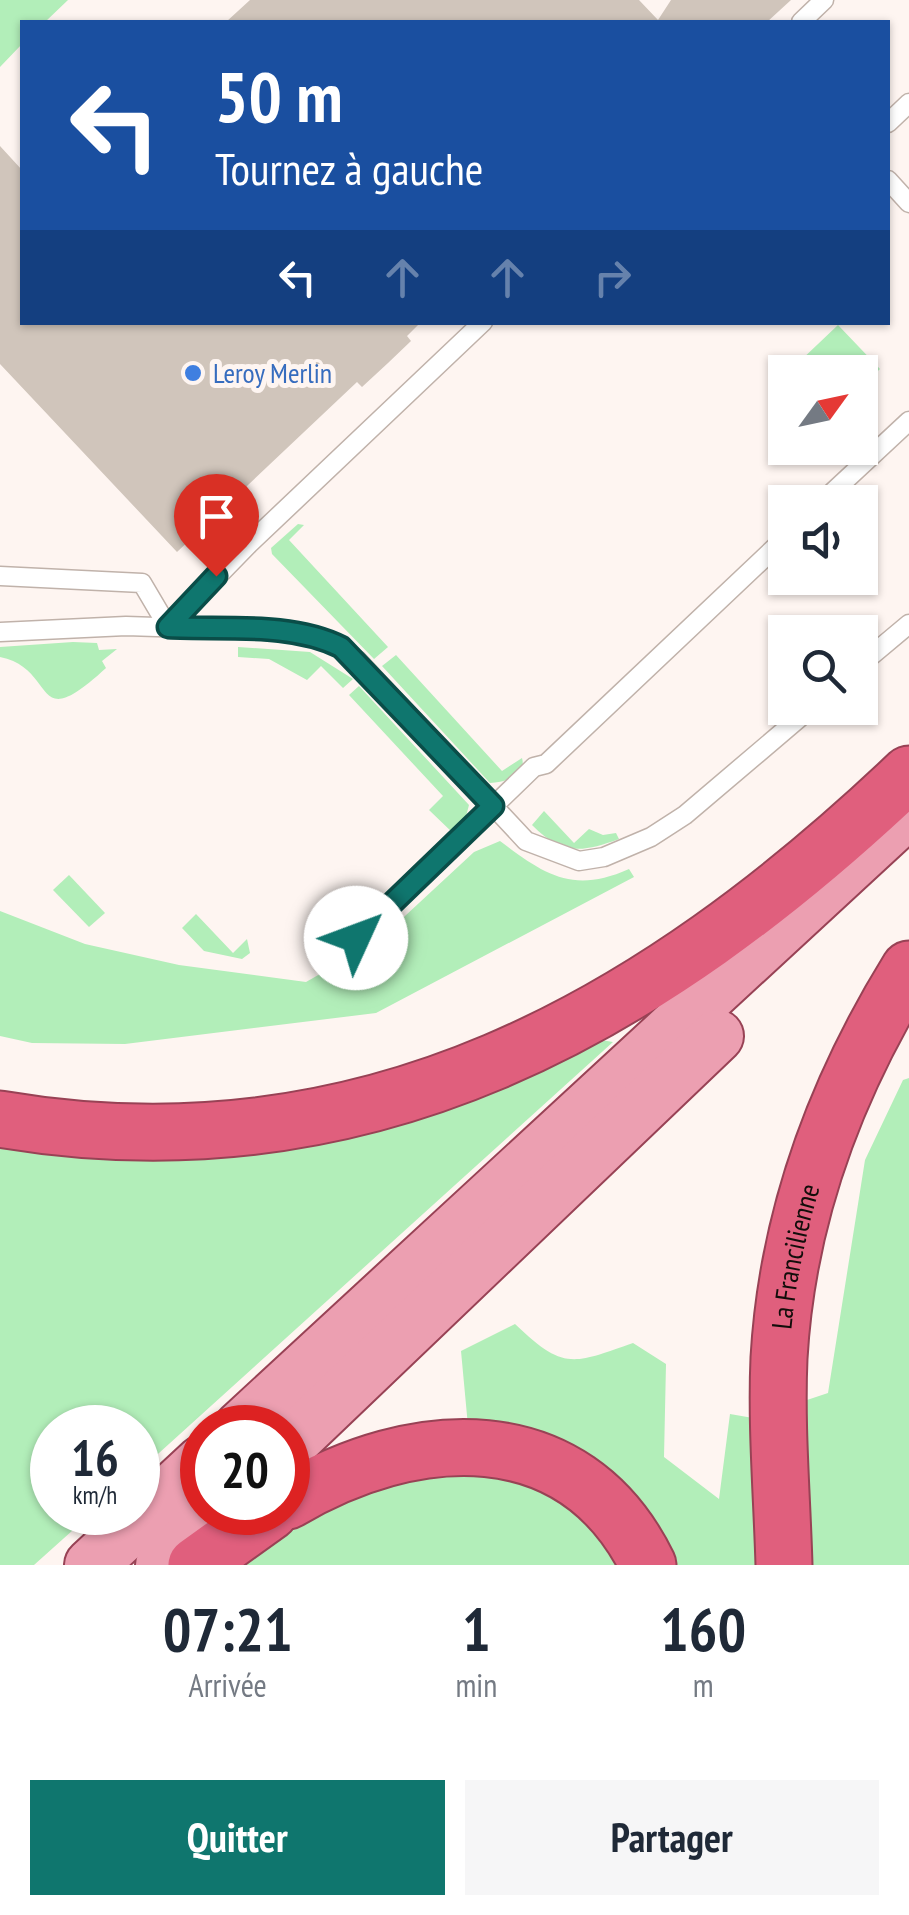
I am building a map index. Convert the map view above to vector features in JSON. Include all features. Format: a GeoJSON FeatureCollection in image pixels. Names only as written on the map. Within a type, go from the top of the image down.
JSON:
{"type":"FeatureCollection","features":[{"type":"Feature","properties":{"kind":"highway"},"geometry":{"type":"LineString","coordinates":[[0,1119],[94,1134],[202,1134],[309,1119],[420,1092],[567,1027],[708,942],[795,876],[909,774]]}},
{"type":"Feature","properties":{"kind":"highway","name":"La Francilienne"},"geometry":{"type":"LineString","coordinates":[[784,1565],[779,1359],[793,1252],[813,1173],[841,1095],[909,969]]}},
{"type":"Feature","properties":{"kind":"highway"},"geometry":{"type":"LineString","coordinates":[[310,1489],[342,1471],[394,1453],[450,1446],[497,1449],[552,1467],[603,1502],[648,1565]]}},
{"type":"Feature","properties":{"kind":"highway"},"geometry":{"type":"LineString","coordinates":[[196,1565],[238,1535]]}},
{"type":"Feature","properties":{"kind":"main road"},"geometry":{"type":"LineString","coordinates":[[265,1405],[909,811]]}},
{"type":"Feature","properties":{"kind":"main road"},"geometry":{"type":"LineString","coordinates":[[310,1425],[909,854]]}},
{"type":"Feature","properties":{"kind":"main road"},"geometry":{"type":"LineString","coordinates":[[91,1565],[180,1482]]}},
{"type":"Feature","properties":{"kind":"main road"},"geometry":{"type":"LineString","coordinates":[[162,1565],[193,1535]]}},
{"type":"Feature","properties":{"kind":"lane"},"geometry":{"type":"LineString","coordinates":[[803,20],[824,0]]}},
{"type":"Feature","properties":{"kind":"lane"},"geometry":{"type":"LineString","coordinates":[[890,121],[909,103]]}},
{"type":"Feature","properties":{"kind":"lane"},"geometry":{"type":"LineString","coordinates":[[890,182],[909,203]]}},
{"type":"Feature","properties":{"kind":"lane"},"geometry":{"type":"LineString","coordinates":[[168,627],[271,522],[480,325]]}},
{"type":"Feature","properties":{"kind":"lane"},"geometry":{"type":"LineString","coordinates":[[840,485],[909,421]]}},
{"type":"Feature","properties":{"kind":"lane"},"geometry":{"type":"LineString","coordinates":[[356,938],[534,767],[546,764],[768,554]]}},
{"type":"Feature","properties":{"kind":"lane"},"geometry":{"type":"LineString","coordinates":[[0,576],[142,583],[168,627]]}},
{"type":"Feature","properties":{"kind":"lane"},"geometry":{"type":"LineString","coordinates":[[878,651],[909,624]]}},
{"type":"Feature","properties":{"kind":"lane"},"geometry":{"type":"LineString","coordinates":[[0,632],[168,627],[323,638],[341,647],[526,840],[557,856],[578,861],[604,857],[651,837],[684,815],[790,725]]}},
{"type":"Feature","properties":{"kind":"green space"},"geometry":{"type":"Polygon","coordinates":[[[0,0],[68,0],[47,20],[20,20],[20,46],[0,67],[0,0]]]}},
{"type":"Feature","properties":{"kind":"green space"},"geometry":{"type":"Polygon","coordinates":[[[838,325],[867,355],[806,355],[838,325]]]}},
{"type":"Feature","properties":{"kind":"green space"},"geometry":{"type":"Polygon","coordinates":[[[298,524],[304,525],[289,540],[388,647],[374,659],[272,554],[271,548],[298,524]]]}},
{"type":"Feature","properties":{"kind":"green space"},"geometry":{"type":"Polygon","coordinates":[[[97,643],[99,650],[117,649],[102,661],[106,668],[66,698],[55,698],[18,664],[0,657],[0,647],[97,643]]]}},
{"type":"Feature","properties":{"kind":"green space"},"geometry":{"type":"Polygon","coordinates":[[[238,647],[310,652],[353,679],[343,688],[321,666],[307,680],[269,659],[238,657],[238,647]]]}},
{"type":"Feature","properties":{"kind":"green space"},"geometry":{"type":"Polygon","coordinates":[[[396,655],[502,771],[522,758],[518,774],[490,783],[382,666],[396,655]]]}},
{"type":"Feature","properties":{"kind":"green space"},"geometry":{"type":"Polygon","coordinates":[[[359,686],[469,805],[464,824],[454,834],[429,810],[443,796],[349,695],[359,686]]]}},
{"type":"Feature","properties":{"kind":"green space"},"geometry":{"type":"Polygon","coordinates":[[[544,811],[574,843],[589,829],[603,835],[616,833],[619,839],[583,849],[563,846],[532,825],[544,811]]]}},
{"type":"Feature","properties":{"kind":"green space"},"geometry":{"type":"Polygon","coordinates":[[[500,841],[560,877],[592,880],[629,869],[634,877],[376,1013],[125,1044],[32,1043],[0,1036],[0,911],[85,944],[179,965],[306,982],[378,941],[474,852],[500,841]]]}},
{"type":"Feature","properties":{"kind":"green space"},"geometry":{"type":"Polygon","coordinates":[[[69,875],[105,913],[89,927],[53,890],[69,875]]]}},
{"type":"Feature","properties":{"kind":"green space"},"geometry":{"type":"Polygon","coordinates":[[[196,914],[233,953],[247,939],[250,953],[242,959],[204,951],[182,928],[196,914]]]}},
{"type":"Feature","properties":{"kind":"green space"},"geometry":{"type":"Polygon","coordinates":[[[589,1038],[613,1042],[212,1405],[180,1405],[180,1434],[160,1452],[160,1405],[30,1405],[30,1535],[67,1535],[34,1565],[0,1565],[0,1142],[92,1155],[589,1038]]]}},
{"type":"Feature","properties":{"kind":"green space"},"geometry":{"type":"Polygon","coordinates":[[[909,1078],[909,1565],[670,1565],[469,1437],[461,1351],[515,1324],[546,1350],[570,1359],[596,1356],[633,1343],[666,1364],[664,1457],[719,1499],[730,1414],[753,1418],[828,1393],[865,1160],[903,1080],[909,1078]]]}},
{"type":"Feature","properties":{"kind":"green space"},"geometry":{"type":"Polygon","coordinates":[[[475,1466],[526,1480],[577,1509],[625,1565],[235,1565],[276,1535],[310,1535],[313,1508],[394,1474],[475,1466]]]}},
{"type":"Feature","properties":{"kind":"building"},"geometry":{"type":"Polygon","coordinates":[[[250,0],[639,0],[658,20],[228,20],[250,0]]]}},
{"type":"Feature","properties":{"kind":"building"},"geometry":{"type":"Polygon","coordinates":[[[671,0],[791,0],[769,20],[658,20],[671,0]]]}},
{"type":"Feature","properties":{"kind":"building","name":"Leroy Merlin"},"geometry":{"type":"Polygon","coordinates":[[[0,146],[20,168],[20,325],[418,325],[407,336],[411,341],[388,363],[362,387],[357,382],[177,552],[0,364],[0,146]]]}},
{"type":"Feature","properties":{"kind":"place","name":"Leroy Merlin"},"geometry":{"type":"Point","coordinates":[193,373]}},
{"type":"Feature","properties":{"kind":"route"},"geometry":{"type":"LineString","coordinates":[[216,576],[168,627],[280,632],[323,638],[341,647],[493,806],[356,938]]}}]}
